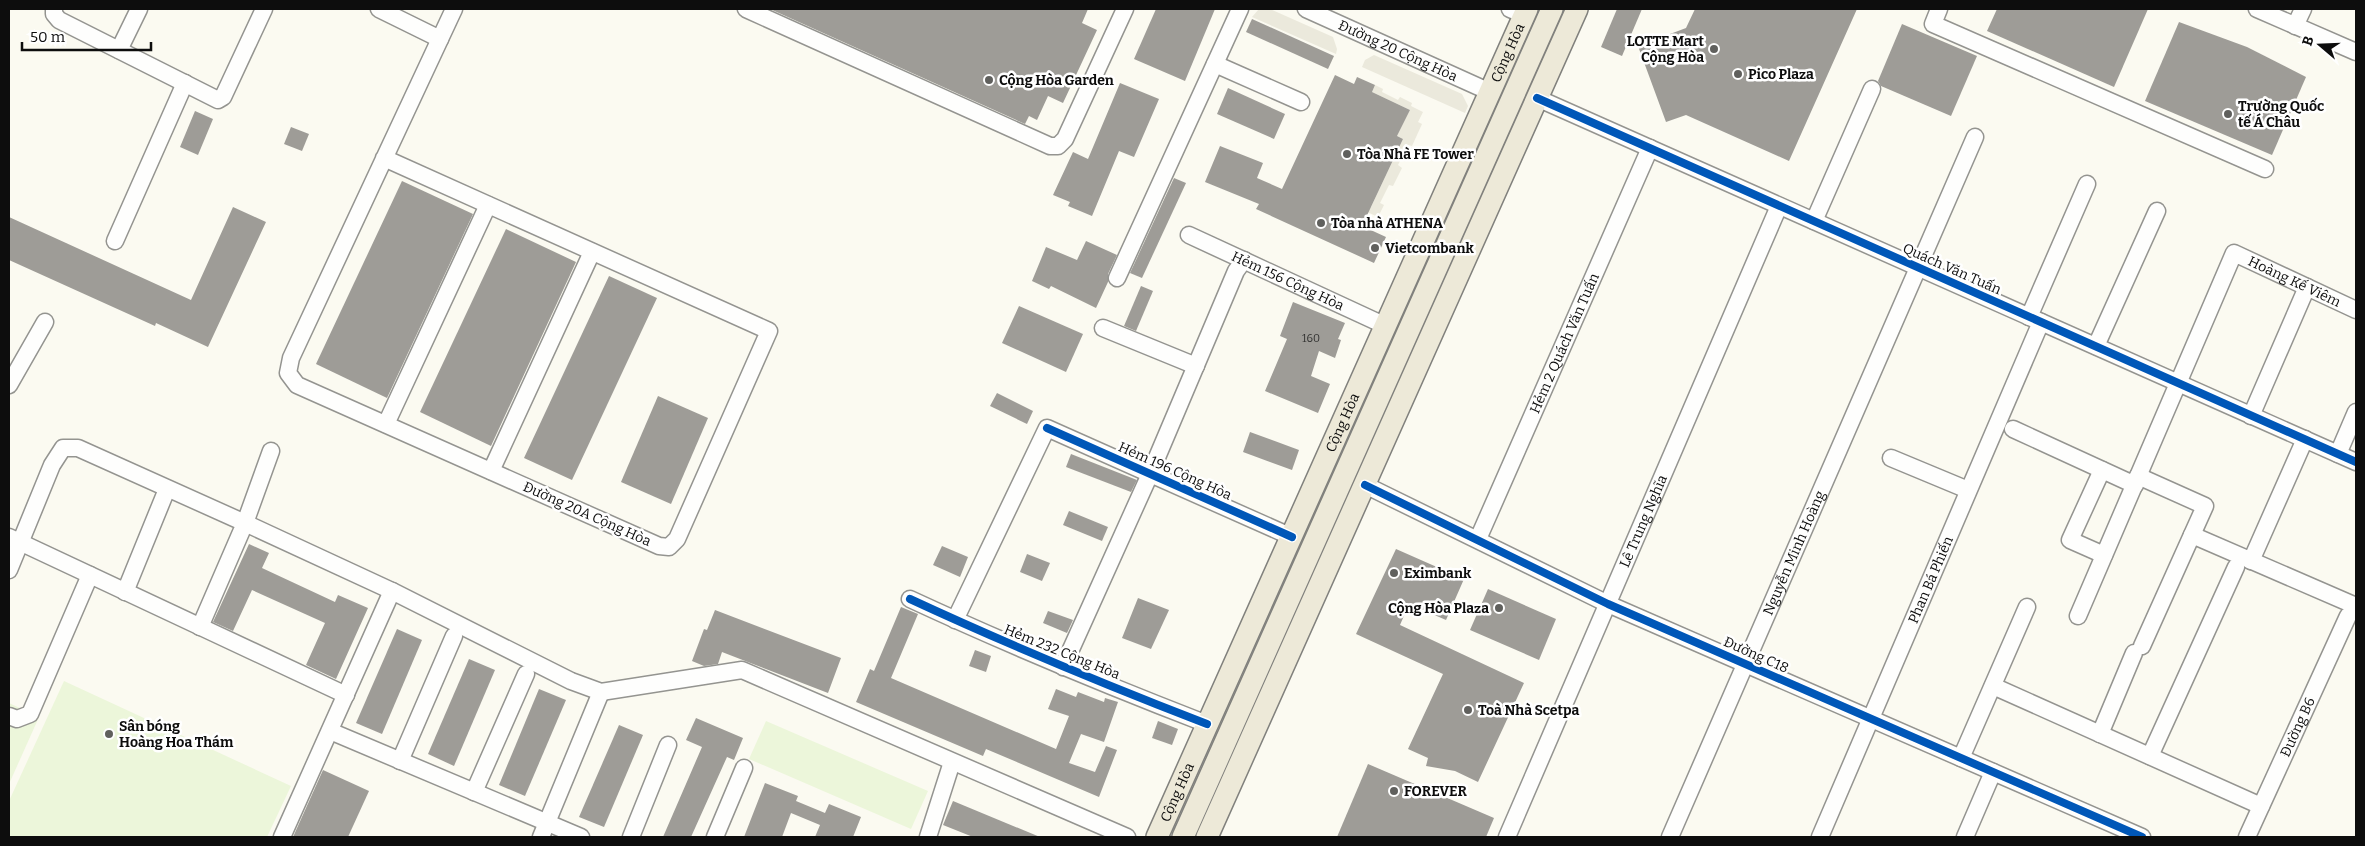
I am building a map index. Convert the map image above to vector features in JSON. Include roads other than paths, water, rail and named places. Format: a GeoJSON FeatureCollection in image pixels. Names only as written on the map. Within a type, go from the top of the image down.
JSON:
{"type":"FeatureCollection","features":[{"type":"Feature","properties":{"kind":"main road","name":"Cộng Hòa"},"geometry":{"type":"LineString","coordinates":[[1183,837],[1552,9]]}},
{"type":"Feature","properties":{"kind":"main road"},"geometry":{"type":"LineString","coordinates":[[1207,837],[1577,9]]}},
{"type":"Feature","properties":{"kind":"main road","name":"Cộng Hòa"},"geometry":{"type":"LineString","coordinates":[[1157,837],[1490,92],[1520,11]]}},
{"type":"Feature","properties":{"kind":"street"},"geometry":{"type":"LineString","coordinates":[[54,9],[54,14],[59,20],[218,100],[223,97],[264,9]]}},
{"type":"Feature","properties":{"kind":"street"},"geometry":{"type":"LineString","coordinates":[[119,50],[139,9]]}},
{"type":"Feature","properties":{"kind":"street"},"geometry":{"type":"LineString","coordinates":[[379,9],[440,39]]}},
{"type":"Feature","properties":{"kind":"street","name":"Đường 20A Cộng Hòa"},"geometry":{"type":"LineString","coordinates":[[384,158],[769,331],[677,538],[669,547],[659,546],[297,385],[288,373],[291,358],[384,158],[454,9]]}},
{"type":"Feature","properties":{"kind":"street"},"geometry":{"type":"LineString","coordinates":[[746,9],[1050,146],[1058,146],[1066,139],[1125,9]]}},
{"type":"Feature","properties":{"kind":"street"},"geometry":{"type":"LineString","coordinates":[[1117,278],[1240,9]]}},
{"type":"Feature","properties":{"kind":"street","name":"Đường 20 Cộng Hòa"},"geometry":{"type":"LineString","coordinates":[[1306,9],[1490,92]]}},
{"type":"Feature","properties":{"kind":"street"},"geometry":{"type":"LineString","coordinates":[[1939,9],[1933,24],[2265,169]]}},
{"type":"Feature","properties":{"kind":"street"},"geometry":{"type":"LineString","coordinates":[[2257,9],[2356,52]]}},
{"type":"Feature","properties":{"kind":"street"},"geometry":{"type":"LineString","coordinates":[[2295,26],[2303,9]]}},
{"type":"Feature","properties":{"kind":"street"},"geometry":{"type":"LineString","coordinates":[[1215,64],[1301,102]]}},
{"type":"Feature","properties":{"kind":"street"},"geometry":{"type":"LineString","coordinates":[[115,242],[185,83]]}},
{"type":"Feature","properties":{"kind":"street"},"geometry":{"type":"LineString","coordinates":[[1814,221],[1872,89]]}},
{"type":"Feature","properties":{"kind":"street","name":"Quách Văn Tuấn"},"geometry":{"type":"LineString","coordinates":[[1537,98],[2356,462]]}},
{"type":"Feature","properties":{"kind":"street","name":"Nguyễn Minh Hoàng"},"geometry":{"type":"LineString","coordinates":[[1670,837],[1975,137]]}},
{"type":"Feature","properties":{"kind":"street","name":"Hẻm 2 Quách Văn Tuấn"},"geometry":{"type":"LineString","coordinates":[[1478,539],[1650,148]]}},
{"type":"Feature","properties":{"kind":"street","name":"Phan Bá Phiến"},"geometry":{"type":"LineString","coordinates":[[1820,837],[1968,490],[2086,184]]}},
{"type":"Feature","properties":{"kind":"street"},"geometry":{"type":"LineString","coordinates":[[386,424],[488,205]]}},
{"type":"Feature","properties":{"kind":"street","name":"Lê Trung Nghĩa"},"geometry":{"type":"LineString","coordinates":[[1507,837],[1779,206]]}},
{"type":"Feature","properties":{"kind":"street"},"geometry":{"type":"LineString","coordinates":[[2096,346],[2157,211]]}},
{"type":"Feature","properties":{"kind":"street","name":"Hẻm 156 Cộng Hòa"},"geometry":{"type":"LineString","coordinates":[[1189,235],[1386,326]]}},
{"type":"Feature","properties":{"kind":"street"},"geometry":{"type":"LineString","coordinates":[[491,471],[592,252]]}},
{"type":"Feature","properties":{"kind":"street","name":"Hoàng Kế Viêm"},"geometry":{"type":"LineString","coordinates":[[2179,383],[2234,254],[2356,310]]}},
{"type":"Feature","properties":{"kind":"street"},"geometry":{"type":"LineString","coordinates":[[1063,667],[1150,474],[1236,271],[1244,260]]}},
{"type":"Feature","properties":{"kind":"street"},"geometry":{"type":"LineString","coordinates":[[2251,416],[2307,287]]}},
{"type":"Feature","properties":{"kind":"street"},"geometry":{"type":"LineString","coordinates":[[9,385],[45,322]]}},
{"type":"Feature","properties":{"kind":"street"},"geometry":{"type":"LineString","coordinates":[[1103,328],[1196,366]]}},
{"type":"Feature","properties":{"kind":"street"},"geometry":{"type":"LineString","coordinates":[[2078,616],[2179,383]]}},
{"type":"Feature","properties":{"kind":"street"},"geometry":{"type":"LineString","coordinates":[[2338,454],[2356,412]]}},
{"type":"Feature","properties":{"kind":"street","name":"Hẻm 196 Cộng Hòa"},"geometry":{"type":"LineString","coordinates":[[954,620],[1047,428],[1292,537]]}},
{"type":"Feature","properties":{"kind":"street"},"geometry":{"type":"LineString","coordinates":[[2013,429],[2102,470],[2137,480],[2206,506],[2100,734]]}},
{"type":"Feature","properties":{"kind":"street"},"geometry":{"type":"LineString","coordinates":[[2251,561],[2304,439]]}},
{"type":"Feature","properties":{"kind":"street"},"geometry":{"type":"LineString","coordinates":[[9,570],[15,540],[52,464],[63,448],[78,448],[392,591],[571,680],[601,692],[742,670],[1127,837]]}},
{"type":"Feature","properties":{"kind":"street"},"geometry":{"type":"LineString","coordinates":[[200,627],[245,523],[271,451]]}},
{"type":"Feature","properties":{"kind":"street"},"geometry":{"type":"LineString","coordinates":[[1891,458],[1968,490]]}},
{"type":"Feature","properties":{"kind":"street"},"geometry":{"type":"LineString","coordinates":[[2102,470],[2070,540],[2104,555]]}},
{"type":"Feature","properties":{"kind":"street","name":"Đường C18"},"geometry":{"type":"LineString","coordinates":[[1364,485],[1608,604],[1961,758],[2115,832],[2142,837]]}},
{"type":"Feature","properties":{"kind":"street"},"geometry":{"type":"LineString","coordinates":[[125,592],[167,489]]}},
{"type":"Feature","properties":{"kind":"street"},"geometry":{"type":"LineString","coordinates":[[2192,535],[2353,605]]}},
{"type":"Feature","properties":{"kind":"street"},"geometry":{"type":"LineString","coordinates":[[15,540],[346,695]]}},
{"type":"Feature","properties":{"kind":"street"},"geometry":{"type":"LineString","coordinates":[[2150,756],[2236,567]]}},
{"type":"Feature","properties":{"kind":"street"},"geometry":{"type":"LineString","coordinates":[[9,716],[17,719],[30,714],[90,576]]}},
{"type":"Feature","properties":{"kind":"street"},"geometry":{"type":"LineString","coordinates":[[282,837],[392,591]]}},
{"type":"Feature","properties":{"kind":"street","name":"Hẻm 232 Cộng Hòa"},"geometry":{"type":"LineString","coordinates":[[910,599],[1063,667],[1207,724]]}},
{"type":"Feature","properties":{"kind":"street","name":"Đường B6"},"geometry":{"type":"LineString","coordinates":[[2247,837],[2353,605]]}},
{"type":"Feature","properties":{"kind":"street"},"geometry":{"type":"LineString","coordinates":[[1961,758],[2027,607]]}},
{"type":"Feature","properties":{"kind":"street"},"geometry":{"type":"LineString","coordinates":[[400,761],[454,636]]}},
{"type":"Feature","properties":{"kind":"street"},"geometry":{"type":"LineString","coordinates":[[474,792],[526,674]]}},
{"type":"Feature","properties":{"kind":"street"},"geometry":{"type":"LineString","coordinates":[[1993,686],[2262,806]]}},
{"type":"Feature","properties":{"kind":"street"},"geometry":{"type":"LineString","coordinates":[[544,830],[601,692]]}},
{"type":"Feature","properties":{"kind":"street"},"geometry":{"type":"LineString","coordinates":[[330,731],[474,792],[544,830],[581,837]]}},
{"type":"Feature","properties":{"kind":"street"},"geometry":{"type":"LineString","coordinates":[[632,837],[668,745]]}},
{"type":"Feature","properties":{"kind":"street"},"geometry":{"type":"LineString","coordinates":[[928,837],[952,762]]}},
{"type":"Feature","properties":{"kind":"street"},"geometry":{"type":"LineString","coordinates":[[715,837],[744,768]]}},
{"type":"Feature","properties":{"kind":"street"},"geometry":{"type":"LineString","coordinates":[[1966,837],[1992,772]]}},
{"type":"Feature","properties":{"kind":"place","name":"LOTTE Mart Cộng Hòa"},"geometry":{"type":"Point","coordinates":[1714,49]}},
{"type":"Feature","properties":{"kind":"place","name":"Pico Plaza"},"geometry":{"type":"Point","coordinates":[1738,74]}},
{"type":"Feature","properties":{"kind":"place","name":"Cộng Hòa Garden"},"geometry":{"type":"Point","coordinates":[989,80]}},
{"type":"Feature","properties":{"kind":"place","name":"Trường Quốc tế Á Châu"},"geometry":{"type":"Point","coordinates":[2228,114]}},
{"type":"Feature","properties":{"kind":"place","name":"Tòa Nhà FE Tower"},"geometry":{"type":"Point","coordinates":[1347,154]}},
{"type":"Feature","properties":{"kind":"place","name":"Tòa nhà ATHENA"},"geometry":{"type":"Point","coordinates":[1321,223]}},
{"type":"Feature","properties":{"kind":"place","name":"Vietcombank"},"geometry":{"type":"Point","coordinates":[1375,248]}},
{"type":"Feature","properties":{"kind":"place","name":"Eximbank"},"geometry":{"type":"Point","coordinates":[1394,573]}},
{"type":"Feature","properties":{"kind":"place","name":"Cộng Hòa Plaza"},"geometry":{"type":"Point","coordinates":[1499,608]}},
{"type":"Feature","properties":{"kind":"place","name":"Toà Nhà Scetpa"},"geometry":{"type":"Point","coordinates":[1468,710]}},
{"type":"Feature","properties":{"kind":"place","name":"Sân bóng Hoàng Hoa Thám"},"geometry":{"type":"Point","coordinates":[109,734]}},
{"type":"Feature","properties":{"kind":"place","name":"FOREVER"},"geometry":{"type":"Point","coordinates":[1394,791]}}]}
